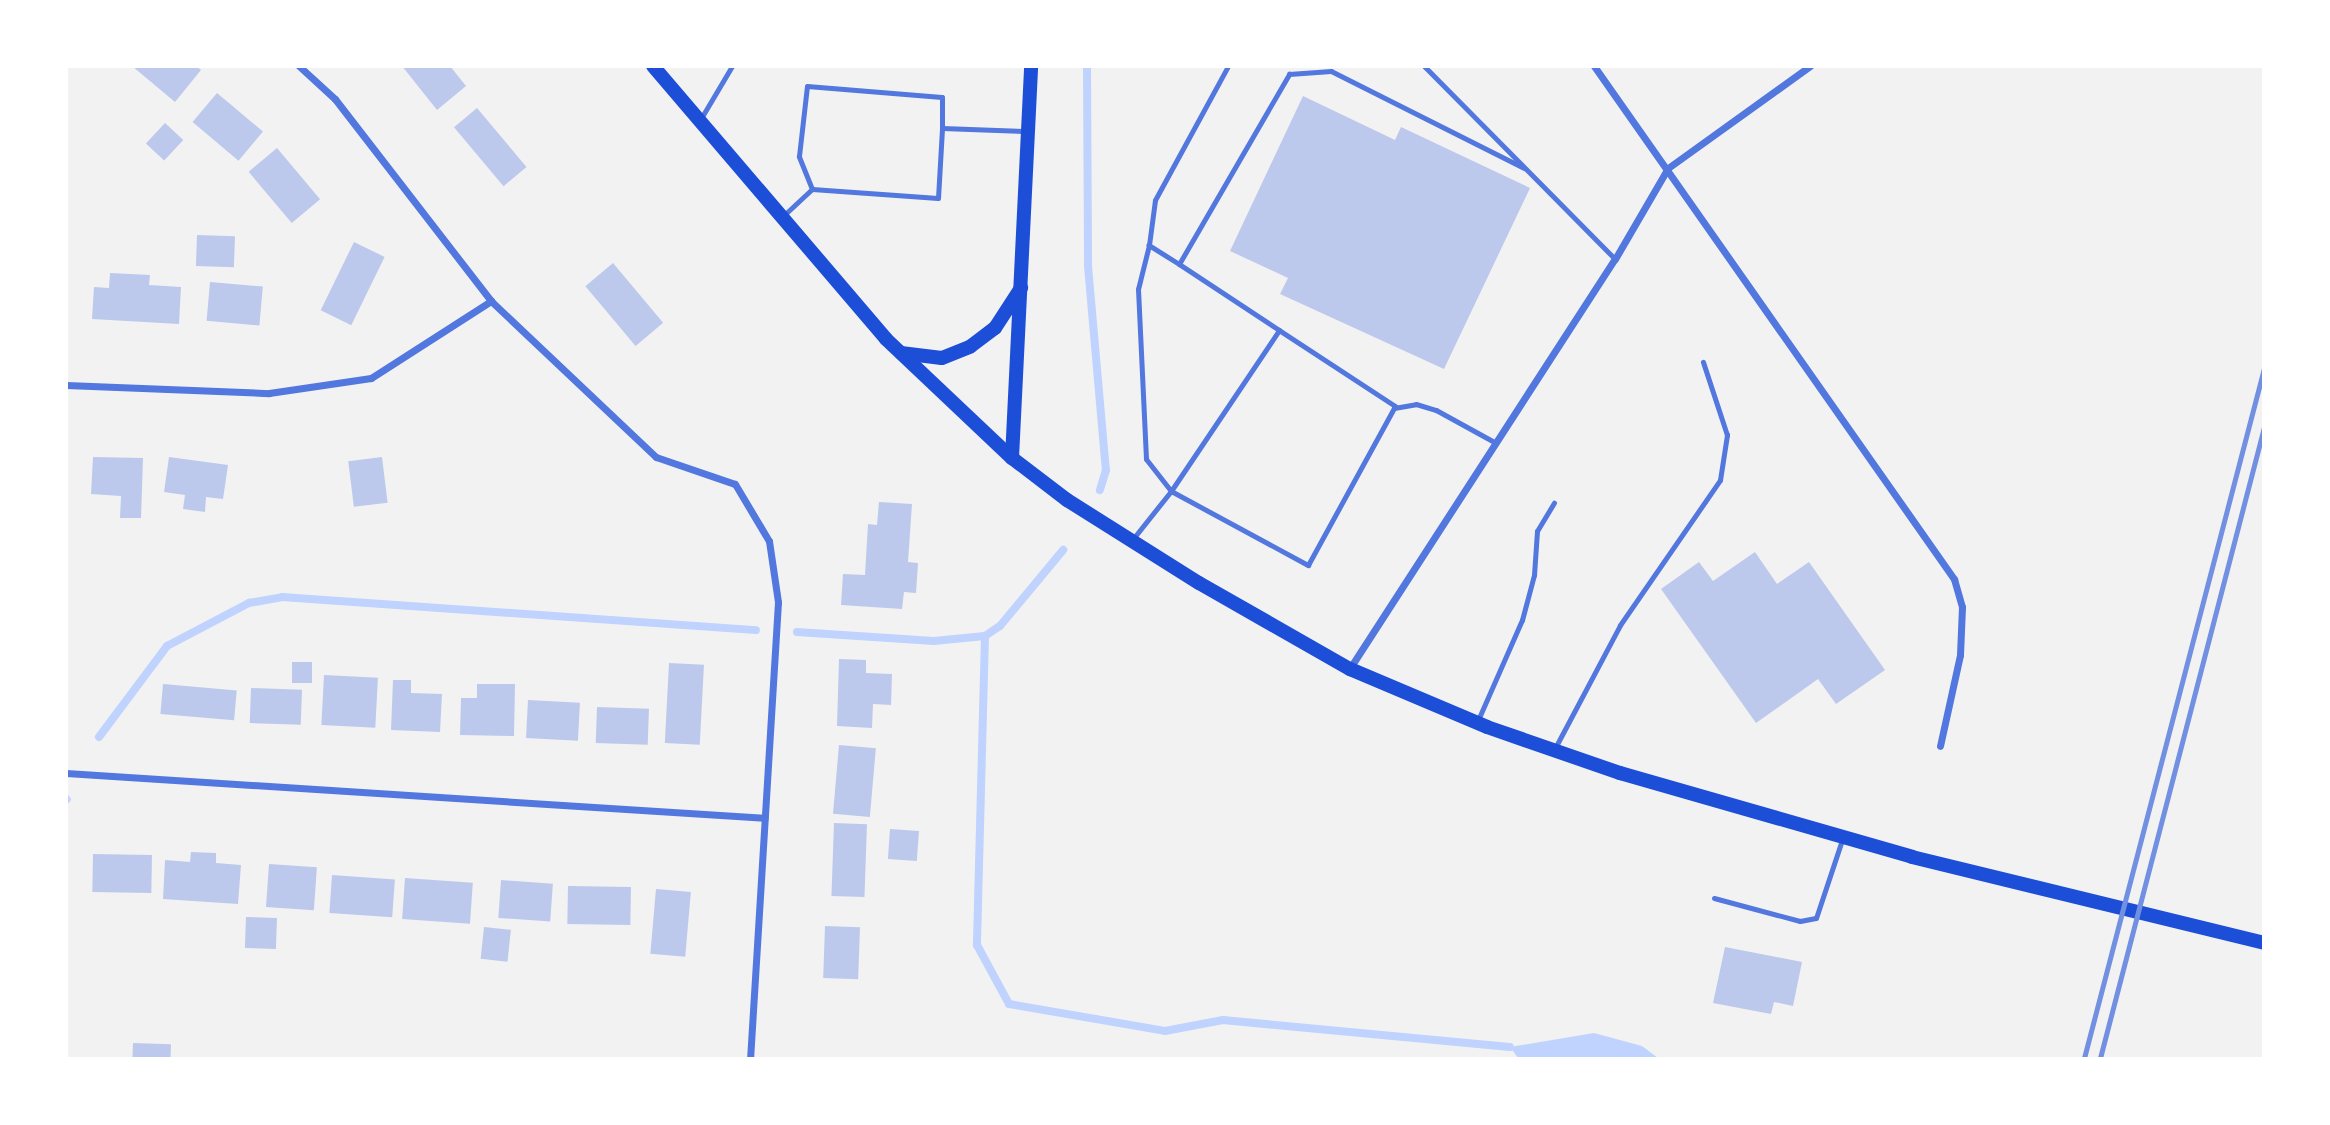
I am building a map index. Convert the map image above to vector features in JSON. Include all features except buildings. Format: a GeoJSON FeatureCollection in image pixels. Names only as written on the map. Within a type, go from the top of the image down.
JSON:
{"type":"FeatureCollection","features":[{"type":"Feature","properties":{"kind":"main road"},"geometry":{"type":"LineString","coordinates":[[653,66],[780,219],[901,353],[1013,458],[1067,500],[1350,669],[1476,723],[1554,750],[1843,837],[2263,943]]}},
{"type":"Feature","properties":{"kind":"main road"},"geometry":{"type":"LineString","coordinates":[[1013,458],[1031,66]]}},
{"type":"Feature","properties":{"kind":"main road"},"geometry":{"type":"LineString","coordinates":[[901,353],[942,358],[971,346],[995,328],[1021,287]]}},
{"type":"Feature","properties":{"kind":"street"},"geometry":{"type":"LineString","coordinates":[[299,66],[335,99],[491,301],[656,457],[735,484],[769,541],[778,602],[750,1059]]}},
{"type":"Feature","properties":{"kind":"street"},"geometry":{"type":"LineString","coordinates":[[1594,66],[1954,579],[1962,607],[1960,655],[1940,747]]}},
{"type":"Feature","properties":{"kind":"street"},"geometry":{"type":"LineString","coordinates":[[1350,669],[1615,259],[1668,168],[1810,66]]}},
{"type":"Feature","properties":{"kind":"street"},"geometry":{"type":"LineString","coordinates":[[66,384],[269,393],[371,378],[491,301]]}},
{"type":"Feature","properties":{"kind":"street"},"geometry":{"type":"LineString","coordinates":[[66,773],[765,818]]}},
{"type":"Feature","properties":{"kind":"lane"},"geometry":{"type":"LineString","coordinates":[[700,120],[732,66]]}},
{"type":"Feature","properties":{"kind":"lane"},"geometry":{"type":"LineString","coordinates":[[1228,66],[1156,200],[1138,289],[1146,459],[1171,491],[1308,565],[1394,408]]}},
{"type":"Feature","properties":{"kind":"lane"},"geometry":{"type":"LineString","coordinates":[[1424,66],[1615,259]]}},
{"type":"Feature","properties":{"kind":"lane"},"geometry":{"type":"LineString","coordinates":[[1179,264],[1289,74],[1331,71],[1524,167]]}},
{"type":"Feature","properties":{"kind":"lane"},"geometry":{"type":"LineString","coordinates":[[780,219],[812,189],[938,198],[942,97],[807,86],[799,156],[812,189]]}},
{"type":"Feature","properties":{"kind":"lane"},"geometry":{"type":"LineString","coordinates":[[942,128],[1028,131]]}},
{"type":"Feature","properties":{"kind":"lane"},"geometry":{"type":"LineString","coordinates":[[1149,245],[1394,408],[1416,404],[1436,410],[1496,443]]}},
{"type":"Feature","properties":{"kind":"lane"},"geometry":{"type":"LineString","coordinates":[[1132,540],[1171,491],[1279,330]]}},
{"type":"Feature","properties":{"kind":"lane"},"geometry":{"type":"LineString","coordinates":[[1554,750],[1620,625],[1720,481],[1727,435],[1703,362]]}},
{"type":"Feature","properties":{"kind":"lane"},"geometry":{"type":"LineString","coordinates":[[1476,723],[1522,620],[1534,575],[1537,531],[1554,503]]}},
{"type":"Feature","properties":{"kind":"lane"},"geometry":{"type":"LineString","coordinates":[[1714,898],[1800,921],[1816,918],[1843,837]]}},
{"type":"Feature","properties":{"kind":"water"},"geometry":{"type":"Polygon","coordinates":[[[1594,1033],[1642,1046],[1658,1058],[1518,1058],[1510,1047],[1594,1033]]]}},
{"type":"Feature","properties":{"kind":"waterway"},"geometry":{"type":"LineString","coordinates":[[1087,66],[1088,266],[1106,470],[1100,490]]}},
{"type":"Feature","properties":{"kind":"waterway"},"geometry":{"type":"LineString","coordinates":[[797,632],[934,641],[985,636],[1000,626],[1063,550]]}},
{"type":"Feature","properties":{"kind":"waterway"},"geometry":{"type":"LineString","coordinates":[[99,737],[167,646],[249,603],[282,597],[756,630]]}},
{"type":"Feature","properties":{"kind":"waterway"},"geometry":{"type":"LineString","coordinates":[[985,636],[977,945],[1009,1004],[1165,1031],[1223,1020],[1510,1047]]}},
{"type":"Feature","properties":{"kind":"railway"},"geometry":{"type":"LineString","coordinates":[[2084,1058],[2264,368]]}},
{"type":"Feature","properties":{"kind":"railway"},"geometry":{"type":"LineString","coordinates":[[2100,1058],[2264,427]]}}]}
